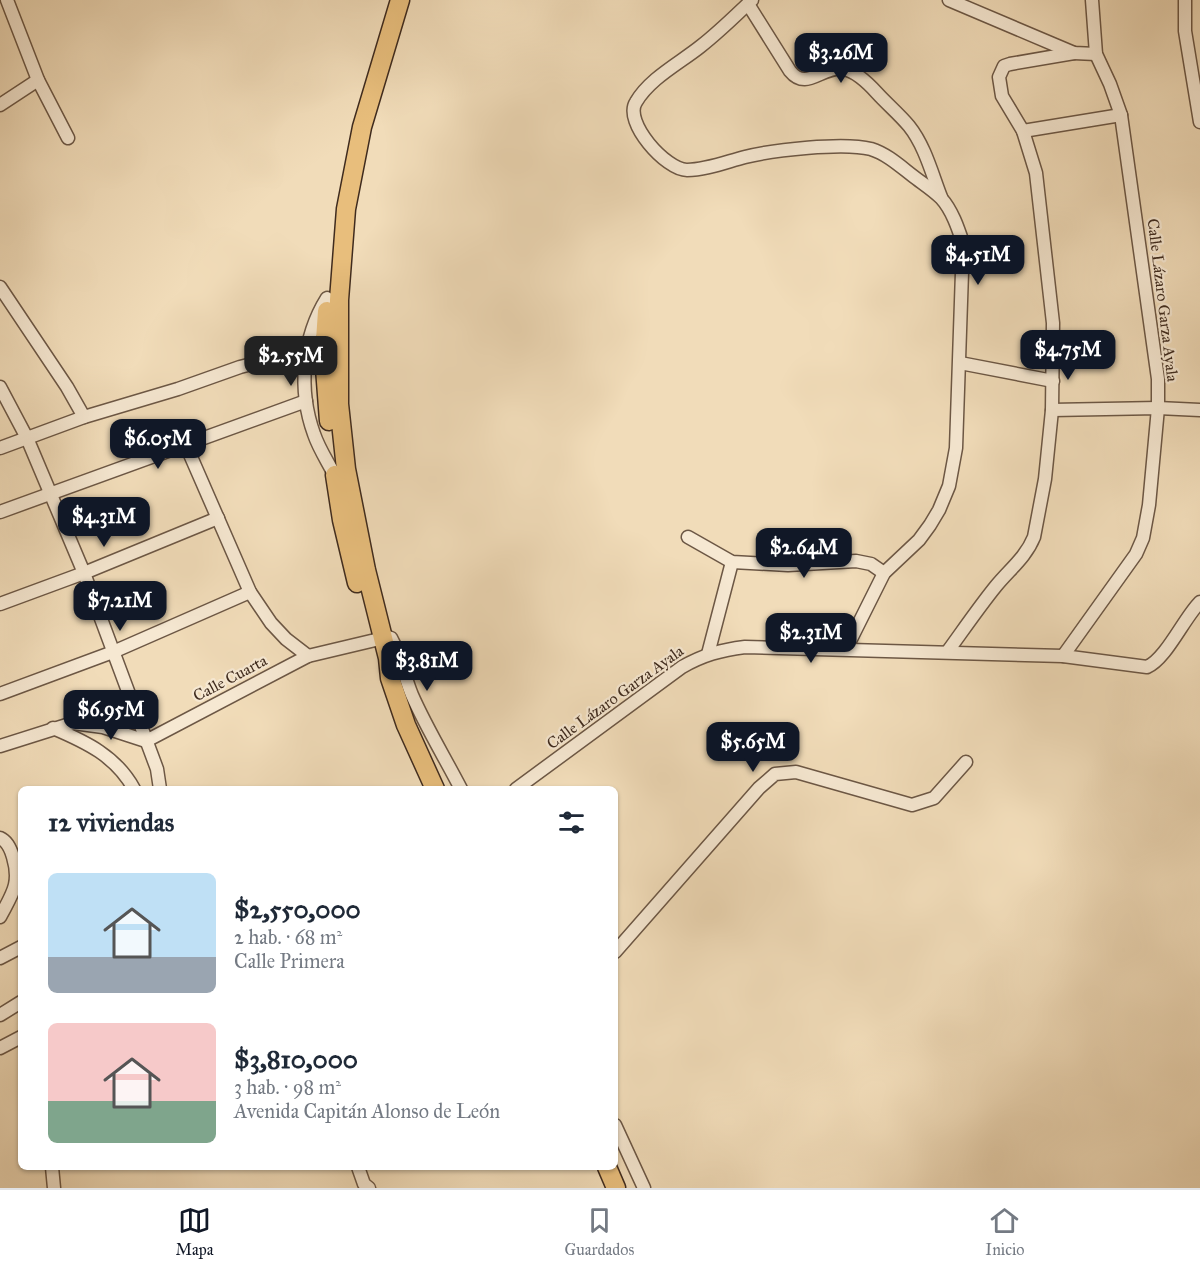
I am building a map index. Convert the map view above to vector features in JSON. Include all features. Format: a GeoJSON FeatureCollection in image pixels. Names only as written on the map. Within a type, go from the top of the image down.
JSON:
{"type":"FeatureCollection","features":[{"type":"Feature","properties":{"kind":"main road"},"geometry":{"type":"LineString","coordinates":[[388,0],[346,146],[327,298],[324,355],[326,391],[342,519],[378,639],[388,658],[390,678],[406,725],[434,786]]}},
{"type":"Feature","properties":{"kind":"main road"},"geometry":{"type":"LineString","coordinates":[[378,639],[346,469],[339,404],[339,300],[346,208],[355,156],[381,59],[400,0]]}},
{"type":"Feature","properties":{"kind":"main road"},"geometry":{"type":"LineString","coordinates":[[608,1170],[616,1188]]}},
{"type":"Feature","properties":{"kind":"street"},"geometry":{"type":"LineString","coordinates":[[7,0],[38,80],[68,138]]}},
{"type":"Feature","properties":{"kind":"street"},"geometry":{"type":"LineString","coordinates":[[949,0],[1074,53]]}},
{"type":"Feature","properties":{"kind":"street","name":"Calle Lázaro Garza Ayala"},"geometry":{"type":"LineString","coordinates":[[1063,656],[1126,570],[1143,538],[1149,505],[1158,408],[1156,356],[1121,115],[1096,54],[1092,0]]}},
{"type":"Feature","properties":{"kind":"street"},"geometry":{"type":"LineString","coordinates":[[1185,0],[1185,31],[1200,122]]}},
{"type":"Feature","properties":{"kind":"street"},"geometry":{"type":"LineString","coordinates":[[846,650],[884,573],[919,540],[939,510],[949,486],[956,448],[963,243],[942,199],[928,162],[910,127],[854,73],[841,69],[825,71],[805,80],[797,78],[750,2],[702,46],[648,87],[633,108],[633,115],[641,132],[667,164],[684,170],[693,170],[758,154],[857,147],[884,154],[942,199]]}},
{"type":"Feature","properties":{"kind":"street"},"geometry":{"type":"LineString","coordinates":[[948,651],[984,601],[1031,546],[1045,479],[1052,410],[1053,323],[1036,173],[1023,131],[1002,96],[999,82],[1000,71],[1004,66],[1010,64],[1074,53],[1096,54]]}},
{"type":"Feature","properties":{"kind":"street"},"geometry":{"type":"LineString","coordinates":[[0,105],[38,80]]}},
{"type":"Feature","properties":{"kind":"street"},"geometry":{"type":"LineString","coordinates":[[1023,131],[1121,115]]}},
{"type":"Feature","properties":{"kind":"street"},"geometry":{"type":"LineString","coordinates":[[0,287],[67,387],[84,417]]}},
{"type":"Feature","properties":{"kind":"street"},"geometry":{"type":"LineString","coordinates":[[327,298],[315,319],[306,350],[306,400],[314,434],[335,476]]}},
{"type":"Feature","properties":{"kind":"street"},"geometry":{"type":"LineString","coordinates":[[0,448],[84,417],[178,389],[240,367],[306,350]]}},
{"type":"Feature","properties":{"kind":"street"},"geometry":{"type":"LineString","coordinates":[[960,363],[1053,381]]}},
{"type":"Feature","properties":{"kind":"street"},"geometry":{"type":"LineString","coordinates":[[0,387],[27,438],[84,573],[146,741],[160,786]]}},
{"type":"Feature","properties":{"kind":"street"},"geometry":{"type":"LineString","coordinates":[[0,512],[306,400]]}},
{"type":"Feature","properties":{"kind":"street"},"geometry":{"type":"LineString","coordinates":[[1052,410],[1158,408],[1200,410]]}},
{"type":"Feature","properties":{"kind":"street"},"geometry":{"type":"LineString","coordinates":[[185,443],[250,592],[271,624],[308,656]]}},
{"type":"Feature","properties":{"kind":"street"},"geometry":{"type":"LineString","coordinates":[[0,604],[84,573],[218,518]]}},
{"type":"Feature","properties":{"kind":"street"},"geometry":{"type":"LineString","coordinates":[[688,537],[732,562],[788,565],[856,561],[871,564],[884,573]]}},
{"type":"Feature","properties":{"kind":"street"},"geometry":{"type":"LineString","coordinates":[[708,654],[732,562]]}},
{"type":"Feature","properties":{"kind":"street"},"geometry":{"type":"LineString","coordinates":[[0,694],[113,652],[250,592]]}},
{"type":"Feature","properties":{"kind":"street","name":"Calle Lázaro Garza Ayala"},"geometry":{"type":"LineString","coordinates":[[520,786],[682,667],[723,649],[745,647],[948,651],[1063,656],[1147,667],[1157,661],[1190,612],[1200,602]]}},
{"type":"Feature","properties":{"kind":"street"},"geometry":{"type":"LineString","coordinates":[[378,639],[391,638],[415,701],[459,786]]}},
{"type":"Feature","properties":{"kind":"street","name":"Calle Cuarta"},"geometry":{"type":"LineString","coordinates":[[146,741],[308,656],[378,639]]}},
{"type":"Feature","properties":{"kind":"street"},"geometry":{"type":"LineString","coordinates":[[0,746],[65,724],[83,723],[146,741]]}},
{"type":"Feature","properties":{"kind":"street"},"geometry":{"type":"LineString","coordinates":[[54,728],[90,744],[114,762],[132,786]]}},
{"type":"Feature","properties":{"kind":"street"},"geometry":{"type":"LineString","coordinates":[[618,949],[759,788],[775,774],[796,772],[912,805],[934,798],[966,762]]}},
{"type":"Feature","properties":{"kind":"street"},"geometry":{"type":"LineString","coordinates":[[0,838],[12,852],[17,880],[15,889],[0,917]]}},
{"type":"Feature","properties":{"kind":"street"},"geometry":{"type":"LineString","coordinates":[[0,958],[18,949]]}},
{"type":"Feature","properties":{"kind":"street"},"geometry":{"type":"LineString","coordinates":[[0,1015],[18,1004]]}},
{"type":"Feature","properties":{"kind":"street"},"geometry":{"type":"LineString","coordinates":[[0,1048],[18,1039]]}},
{"type":"Feature","properties":{"kind":"street"},"geometry":{"type":"LineString","coordinates":[[618,1132],[644,1188]]}},
{"type":"Feature","properties":{"kind":"street"},"geometry":{"type":"LineString","coordinates":[[52,1170],[54,1188]]}},
{"type":"Feature","properties":{"kind":"street"},"geometry":{"type":"LineString","coordinates":[[359,1170],[363,1187]]}}]}
